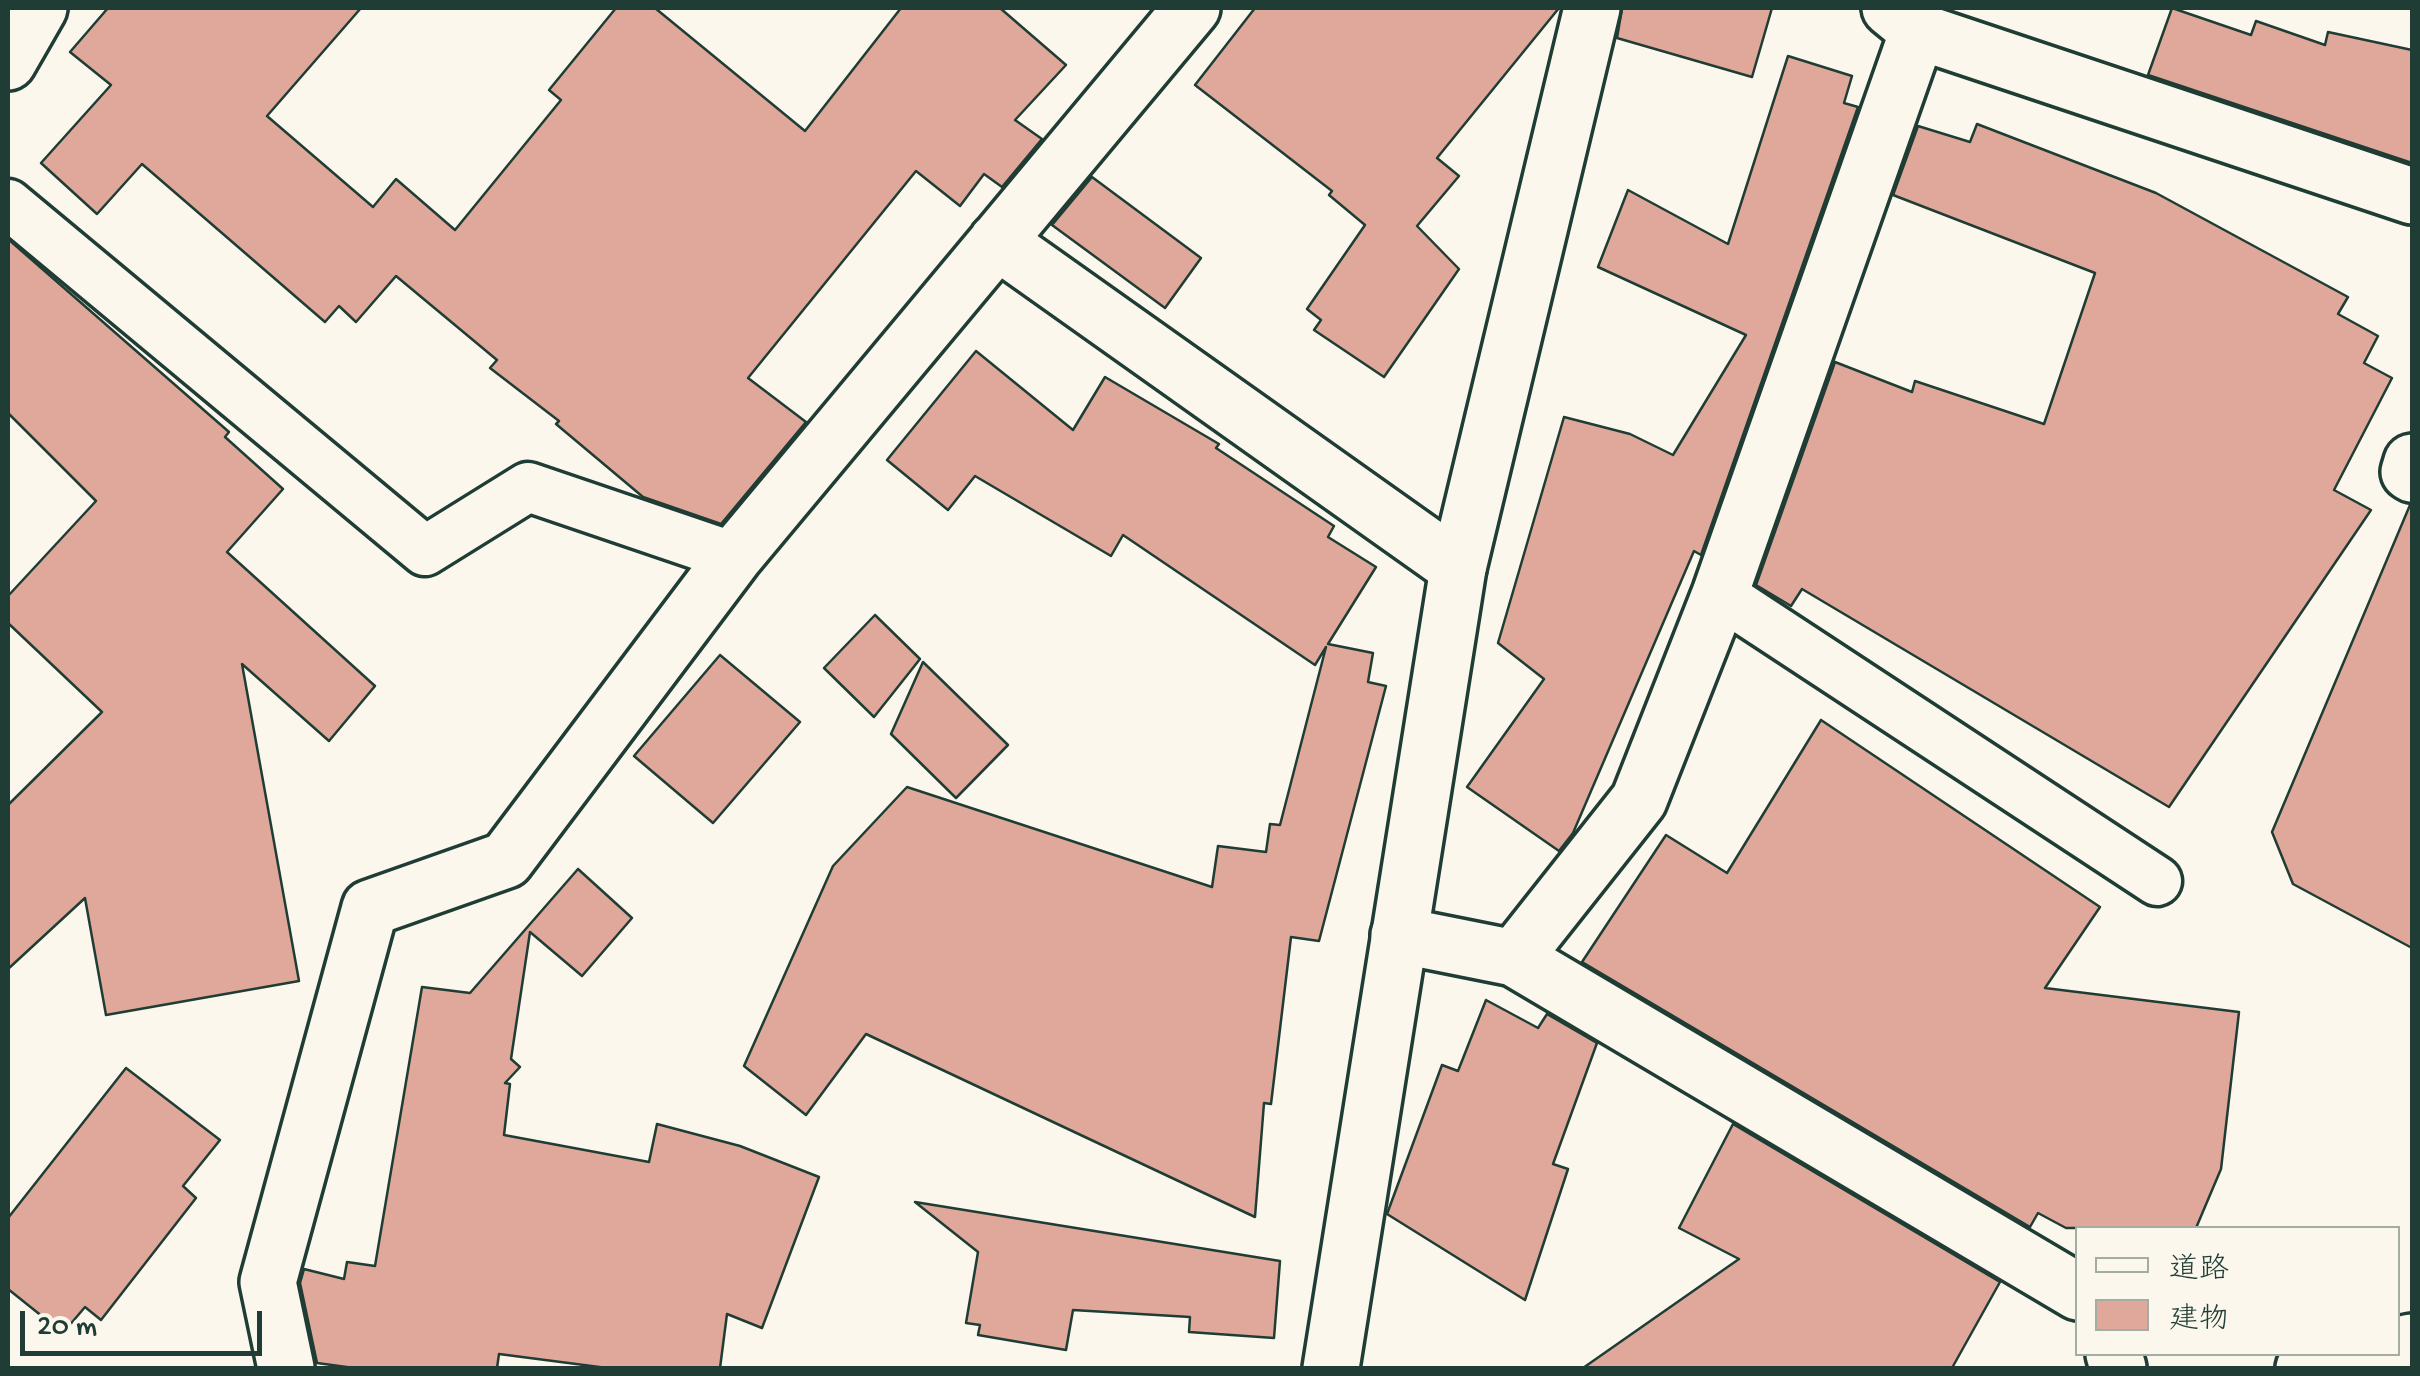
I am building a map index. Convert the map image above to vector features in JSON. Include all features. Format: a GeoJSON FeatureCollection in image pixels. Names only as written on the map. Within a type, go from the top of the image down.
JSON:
{"type":"FeatureCollection","features":[{"type":"Feature","properties":{"kind":"street"},"geometry":{"type":"LineString","coordinates":[[8,62],[40,8]]}},
{"type":"Feature","properties":{"kind":"street"},"geometry":{"type":"LineString","coordinates":[[286,1368],[268,1282],[370,908],[506,860],[734,557],[1192,8]]}},
{"type":"Feature","properties":{"kind":"street"},"geometry":{"type":"LineString","coordinates":[[1330,1368],[1458,568],[1592,8]]}},
{"type":"Feature","properties":{"kind":"street"},"geometry":{"type":"LineString","coordinates":[[1514,958],[1640,800],[1720,594],[1904,19],[2412,196]]}},
{"type":"Feature","properties":{"kind":"street"},"geometry":{"type":"LineString","coordinates":[[997,242],[1458,568]]}},
{"type":"Feature","properties":{"kind":"street"},"geometry":{"type":"LineString","coordinates":[[2412,462],[2412,474]]}},
{"type":"Feature","properties":{"kind":"street"},"geometry":{"type":"LineString","coordinates":[[1399,935],[1514,958],[2075,1290]]}},
{"type":"Feature","properties":{"kind":"street"},"geometry":{"type":"LineString","coordinates":[[2304,1368],[2356,1356]]}},
{"type":"Feature","properties":{"kind":"lane"},"geometry":{"type":"LineString","coordinates":[[8,204],[425,551],[528,486],[734,557]]}},
{"type":"Feature","properties":{"kind":"lane"},"geometry":{"type":"LineString","coordinates":[[1720,594],[2157,881]]}},
{"type":"Feature","properties":{"kind":"building"},"geometry":{"type":"Polygon","coordinates":[[[108,8],[361,8],[267,116],[373,207],[396,179],[455,230],[561,100],[549,90],[616,8],[655,8],[805,131],[901,8],[1000,8],[1066,65],[1015,120],[1042,139],[1002,187],[984,174],[960,206],[916,171],[748,378],[806,422],[721,524],[643,497],[556,424],[559,421],[490,368],[497,360],[396,276],[356,322],[339,306],[325,322],[142,164],[97,214],[41,163],[111,85],[70,52],[108,8]]]}},
{"type":"Feature","properties":{"kind":"building"},"geometry":{"type":"Polygon","coordinates":[[[1255,8],[1559,8],[1437,158],[1459,176],[1417,226],[1459,269],[1384,377],[1314,330],[1321,320],[1307,309],[1365,225],[1329,195],[1332,191],[1195,85],[1255,8]]]}},
{"type":"Feature","properties":{"kind":"building"},"geometry":{"type":"Polygon","coordinates":[[[1622,8],[1772,8],[1752,77],[1617,38],[1622,8]]]}},
{"type":"Feature","properties":{"kind":"building"},"geometry":{"type":"Polygon","coordinates":[[[2172,8],[2251,35],[2256,21],[2325,45],[2328,32],[2412,50],[2412,163],[2148,75],[2172,8]]]}},
{"type":"Feature","properties":{"kind":"building"},"geometry":{"type":"Polygon","coordinates":[[[1788,56],[1852,76],[1844,103],[1858,107],[1701,555],[1694,551],[1573,833],[1559,851],[1467,787],[1544,679],[1498,643],[1564,417],[1630,434],[1673,455],[1746,335],[1598,267],[1628,190],[1728,244],[1788,56]]]}},
{"type":"Feature","properties":{"kind":"building"},"geometry":{"type":"Polygon","coordinates":[[[1977,124],[2156,193],[2348,297],[2338,314],[2378,336],[2364,363],[2392,378],[2334,490],[2371,510],[2169,807],[1802,589],[1791,606],[1756,585],[1835,362],[1912,392],[1915,381],[2044,424],[2095,273],[1893,195],[1918,126],[1970,142],[1977,124]]]}},
{"type":"Feature","properties":{"kind":"building"},"geometry":{"type":"Polygon","coordinates":[[[1092,177],[1201,258],[1165,308],[1052,225],[1092,177]]]}},
{"type":"Feature","properties":{"kind":"building"},"geometry":{"type":"Polygon","coordinates":[[[8,239],[229,432],[225,437],[283,489],[227,552],[375,686],[329,741],[242,664],[299,981],[106,1015],[85,898],[8,969],[8,805],[102,712],[8,623],[8,596],[96,501],[8,413],[8,239]]]}},
{"type":"Feature","properties":{"kind":"building"},"geometry":{"type":"Polygon","coordinates":[[[976,351],[1073,430],[1105,377],[1219,444],[1216,448],[1334,526],[1328,537],[1376,567],[1328,644],[1373,653],[1368,682],[1386,686],[1319,941],[1291,937],[1271,1104],[1264,1103],[1255,1217],[866,1034],[806,1115],[744,1066],[833,866],[907,787],[1212,887],[1218,846],[1266,852],[1270,824],[1280,825],[1326,647],[1315,665],[1123,535],[1111,556],[975,476],[948,510],[887,460],[976,351]]]}},
{"type":"Feature","properties":{"kind":"building"},"geometry":{"type":"Polygon","coordinates":[[[2410,505],[2412,948],[2293,884],[2272,832],[2410,505]]]}},
{"type":"Feature","properties":{"kind":"building"},"geometry":{"type":"Polygon","coordinates":[[[875,615],[920,659],[874,717],[824,668],[875,615]]]}},
{"type":"Feature","properties":{"kind":"building"},"geometry":{"type":"Polygon","coordinates":[[[720,655],[800,722],[713,823],[634,756],[720,655]]]}},
{"type":"Feature","properties":{"kind":"building"},"geometry":{"type":"Polygon","coordinates":[[[923,662],[1008,745],[956,798],[891,734],[923,662]]]}},
{"type":"Feature","properties":{"kind":"building"},"geometry":{"type":"Polygon","coordinates":[[[1821,720],[2100,907],[2045,988],[2239,1012],[2221,1169],[2197,1226],[2066,1228],[2038,1213],[2030,1227],[1582,962],[1666,835],[1727,873],[1821,720]]]}},
{"type":"Feature","properties":{"kind":"building"},"geometry":{"type":"Polygon","coordinates":[[[578,869],[632,918],[582,976],[530,932],[511,1059],[520,1067],[505,1083],[510,1084],[504,1135],[649,1162],[657,1124],[740,1146],[819,1177],[762,1328],[727,1314],[720,1368],[607,1368],[499,1354],[497,1368],[354,1368],[317,1363],[300,1283],[304,1269],[344,1279],[347,1262],[375,1266],[422,987],[470,993],[578,869]]]}},
{"type":"Feature","properties":{"kind":"building"},"geometry":{"type":"Polygon","coordinates":[[[1486,1000],[1538,1028],[1547,1014],[1597,1043],[1553,1164],[1568,1169],[1525,1300],[1387,1214],[1442,1065],[1458,1071],[1486,1000]]]}},
{"type":"Feature","properties":{"kind":"building"},"geometry":{"type":"Polygon","coordinates":[[[126,1068],[220,1140],[183,1186],[196,1198],[101,1320],[85,1307],[63,1333],[8,1289],[8,1218],[126,1068]]]}},
{"type":"Feature","properties":{"kind":"building"},"geometry":{"type":"Polygon","coordinates":[[[1733,1124],[2000,1282],[1952,1368],[1583,1368],[1739,1259],[1679,1228],[1733,1124]]]}},
{"type":"Feature","properties":{"kind":"building"},"geometry":{"type":"Polygon","coordinates":[[[915,1202],[1280,1261],[1274,1338],[1189,1332],[1190,1317],[1073,1310],[1066,1350],[978,1335],[980,1325],[966,1323],[978,1252],[915,1202]]]}}]}
